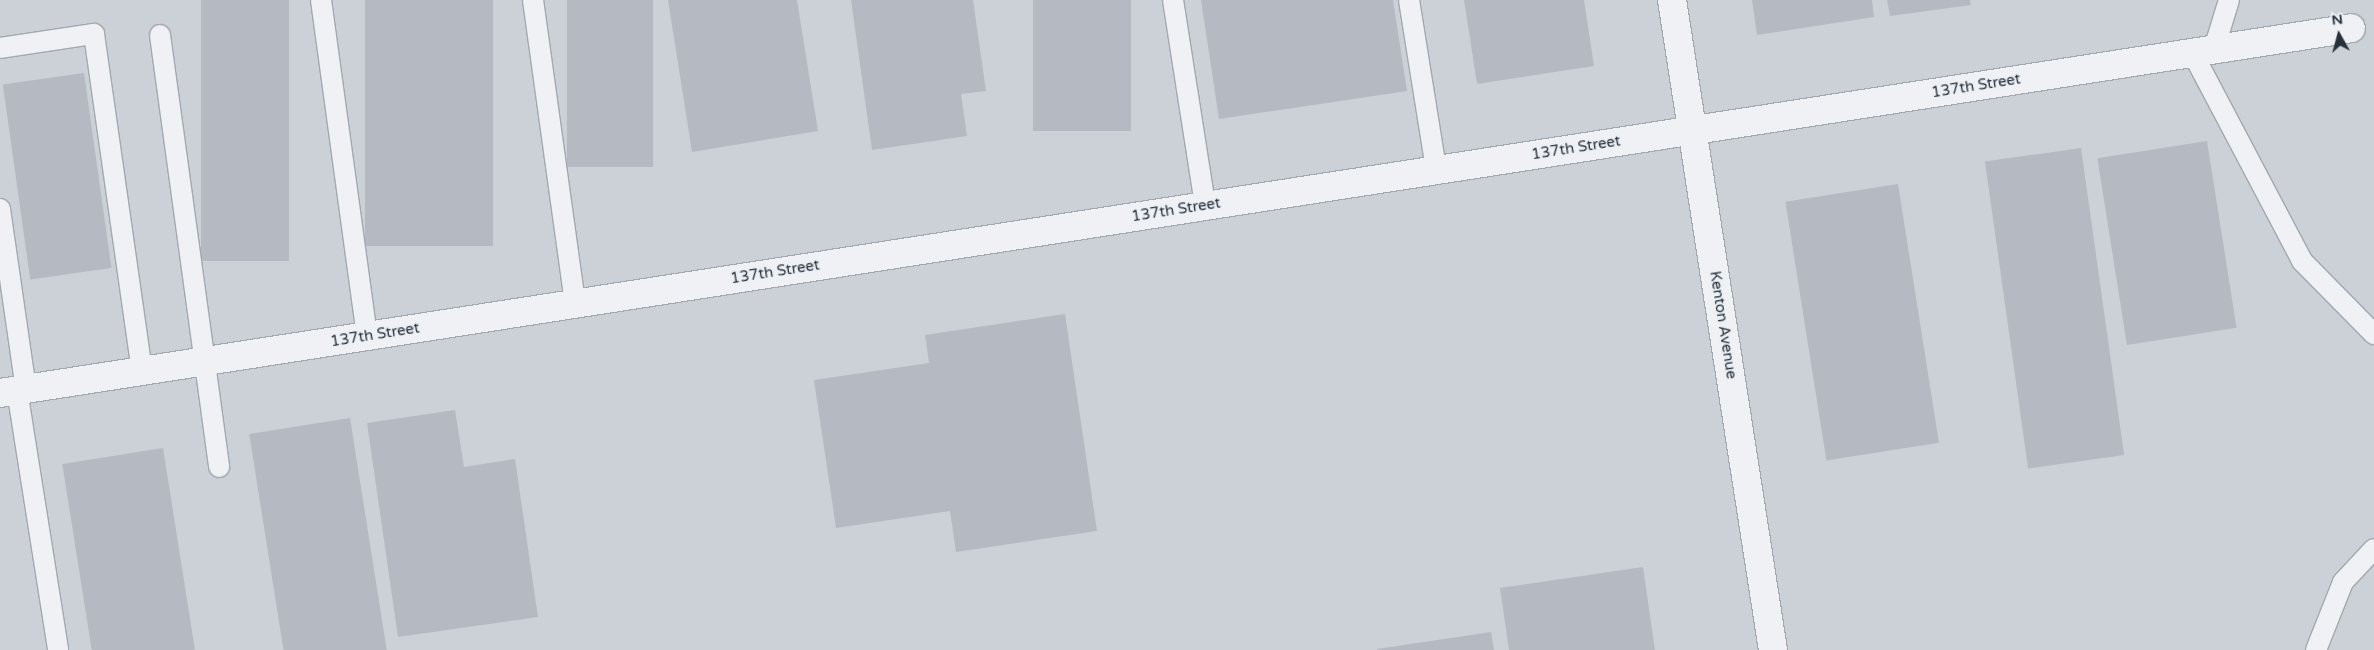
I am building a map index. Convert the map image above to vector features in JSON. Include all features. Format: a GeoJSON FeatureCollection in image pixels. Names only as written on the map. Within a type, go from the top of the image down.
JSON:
{"type":"FeatureCollection","features":[{"type":"Feature","properties":{"kind":"street","name":"Kenton Avenue"},"geometry":{"type":"LineString","coordinates":[[1672,0],[1773,650]]}},
{"type":"Feature","properties":{"kind":"street","name":"137th Street"},"geometry":{"type":"LineString","coordinates":[[15,390],[2351,28]]}},
{"type":"Feature","properties":{"kind":"lane"},"geometry":{"type":"LineString","coordinates":[[321,0],[367,336]]}},
{"type":"Feature","properties":{"kind":"lane"},"geometry":{"type":"LineString","coordinates":[[533,0],[575,304]]}},
{"type":"Feature","properties":{"kind":"lane"},"geometry":{"type":"LineString","coordinates":[[1173,0],[1205,205]]}},
{"type":"Feature","properties":{"kind":"lane"},"geometry":{"type":"LineString","coordinates":[[1409,0],[1436,170]]}},
{"type":"Feature","properties":{"kind":"lane"},"geometry":{"type":"LineString","coordinates":[[2229,0],[2203,51],[2302,261],[2374,334]]}},
{"type":"Feature","properties":{"kind":"lane"},"geometry":{"type":"LineString","coordinates":[[0,48],[94,34],[142,370]]}},
{"type":"Feature","properties":{"kind":"lane"},"geometry":{"type":"LineString","coordinates":[[160,35],[219,468]]}},
{"type":"Feature","properties":{"kind":"lane"},"geometry":{"type":"LineString","coordinates":[[0,209],[15,390],[58,650]]}},
{"type":"Feature","properties":{"kind":"lane"},"geometry":{"type":"LineString","coordinates":[[2316,650],[2343,582],[2374,549]]}},
{"type":"Feature","properties":{"kind":"shaded area"},"geometry":{"type":"Polygon","coordinates":[[[0,0],[2374,0],[2374,650],[0,650],[0,0]]]}},
{"type":"Feature","properties":{"kind":"building"},"geometry":{"type":"Polygon","coordinates":[[[201,0],[289,0],[289,261],[201,261],[201,0]]]}},
{"type":"Feature","properties":{"kind":"building"},"geometry":{"type":"Polygon","coordinates":[[[365,0],[493,0],[493,246],[365,246],[365,0]]]}},
{"type":"Feature","properties":{"kind":"building"},"geometry":{"type":"Polygon","coordinates":[[[567,0],[653,0],[653,167],[567,167],[567,0]]]}},
{"type":"Feature","properties":{"kind":"building"},"geometry":{"type":"Polygon","coordinates":[[[668,0],[797,0],[818,131],[692,152],[668,0]]]}},
{"type":"Feature","properties":{"kind":"building"},"geometry":{"type":"Polygon","coordinates":[[[851,0],[973,0],[986,91],[961,94],[967,136],[872,150],[851,0]]]}},
{"type":"Feature","properties":{"kind":"building"},"geometry":{"type":"Polygon","coordinates":[[[1033,0],[1131,0],[1131,131],[1033,131],[1033,0]]]}},
{"type":"Feature","properties":{"kind":"building"},"geometry":{"type":"Polygon","coordinates":[[[1201,0],[1393,0],[1407,91],[1219,119],[1201,0]]]}},
{"type":"Feature","properties":{"kind":"building"},"geometry":{"type":"Polygon","coordinates":[[[1464,0],[1584,0],[1594,66],[1477,84],[1464,0]]]}},
{"type":"Feature","properties":{"kind":"building"},"geometry":{"type":"Polygon","coordinates":[[[1752,0],[1872,0],[1874,17],[1757,35],[1752,0]]]}},
{"type":"Feature","properties":{"kind":"building"},"geometry":{"type":"Polygon","coordinates":[[[1887,0],[1970,0],[1971,5],[1890,16],[1887,0]]]}},
{"type":"Feature","properties":{"kind":"building"},"geometry":{"type":"Polygon","coordinates":[[[84,73],[111,268],[30,279],[3,84],[84,73]]]}},
{"type":"Feature","properties":{"kind":"building"},"geometry":{"type":"Polygon","coordinates":[[[2207,141],[2237,328],[2127,345],[2097,158],[2207,141]]]}},
{"type":"Feature","properties":{"kind":"building"},"geometry":{"type":"Polygon","coordinates":[[[2081,148],[2124,455],[2028,468],[1985,161],[2081,148]]]}},
{"type":"Feature","properties":{"kind":"building"},"geometry":{"type":"Polygon","coordinates":[[[1898,184],[1939,443],[1826,461],[1785,202],[1898,184]]]}},
{"type":"Feature","properties":{"kind":"building"},"geometry":{"type":"Polygon","coordinates":[[[1065,314],[1097,531],[956,552],[950,511],[836,528],[814,380],[929,363],[925,335],[1065,314]]]}},
{"type":"Feature","properties":{"kind":"building"},"geometry":{"type":"Polygon","coordinates":[[[455,410],[464,467],[515,459],[538,617],[398,637],[367,423],[455,410]]]}},
{"type":"Feature","properties":{"kind":"building"},"geometry":{"type":"Polygon","coordinates":[[[350,418],[387,650],[283,650],[249,434],[350,418]]]}},
{"type":"Feature","properties":{"kind":"building"},"geometry":{"type":"Polygon","coordinates":[[[163,448],[195,649],[92,650],[62,464],[163,448]]]}},
{"type":"Feature","properties":{"kind":"building"},"geometry":{"type":"Polygon","coordinates":[[[1643,567],[1655,650],[1509,650],[1500,588],[1643,567]]]}},
{"type":"Feature","properties":{"kind":"building"},"geometry":{"type":"Polygon","coordinates":[[[1491,632],[1494,650],[1377,650],[1377,649],[1491,632]]]}}]}
